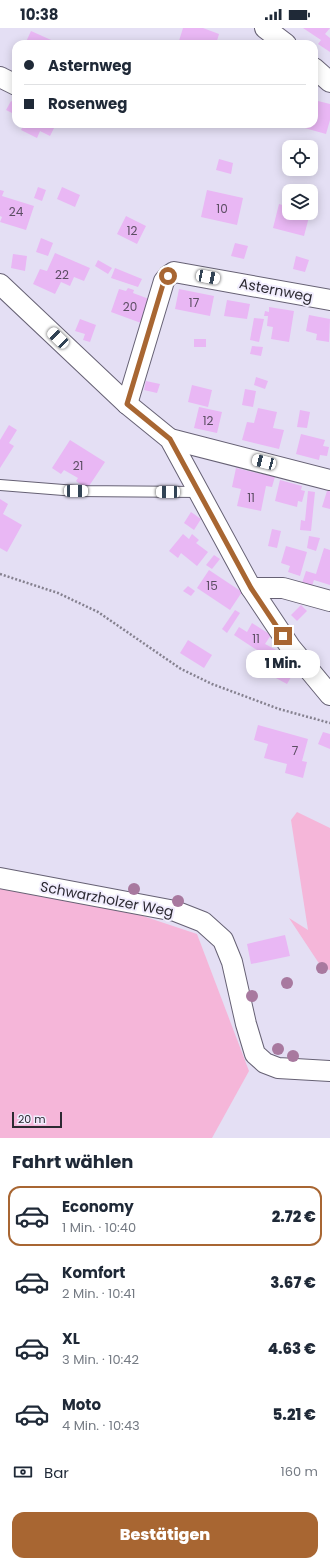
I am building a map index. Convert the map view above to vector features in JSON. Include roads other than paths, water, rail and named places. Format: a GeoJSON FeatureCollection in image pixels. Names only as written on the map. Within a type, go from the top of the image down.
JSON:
{"type":"FeatureCollection","features":[{"type":"Feature","properties":{"kind":"street"},"geometry":{"type":"LineString","coordinates":[[264,28],[280,40]]}},
{"type":"Feature","properties":{"kind":"street"},"geometry":{"type":"LineString","coordinates":[[318,72],[330,82]]}},
{"type":"Feature","properties":{"kind":"street"},"geometry":{"type":"LineString","coordinates":[[0,77],[12,83]]}},
{"type":"Feature","properties":{"kind":"street","name":"Asternweg"},"geometry":{"type":"LineString","coordinates":[[127,404],[164,281],[174,272],[330,300]]}},
{"type":"Feature","properties":{"kind":"street"},"geometry":{"type":"LineString","coordinates":[[0,284],[127,404],[170,439],[251,588],[291,648],[330,695]]}},
{"type":"Feature","properties":{"kind":"street"},"geometry":{"type":"LineString","coordinates":[[170,439],[330,480]]}},
{"type":"Feature","properties":{"kind":"street"},"geometry":{"type":"LineString","coordinates":[[251,588],[283,588],[330,601]]}},
{"type":"Feature","properties":{"kind":"street","name":"Schwarzholzer Weg"},"geometry":{"type":"LineString","coordinates":[[0,878],[175,911],[203,922],[223,940],[232,962],[244,1017],[255,1054],[265,1063],[278,1068],[330,1071]]}},
{"type":"Feature","properties":{"kind":"lane"},"geometry":{"type":"LineString","coordinates":[[0,485],[76,491],[199,492]]}}]}
